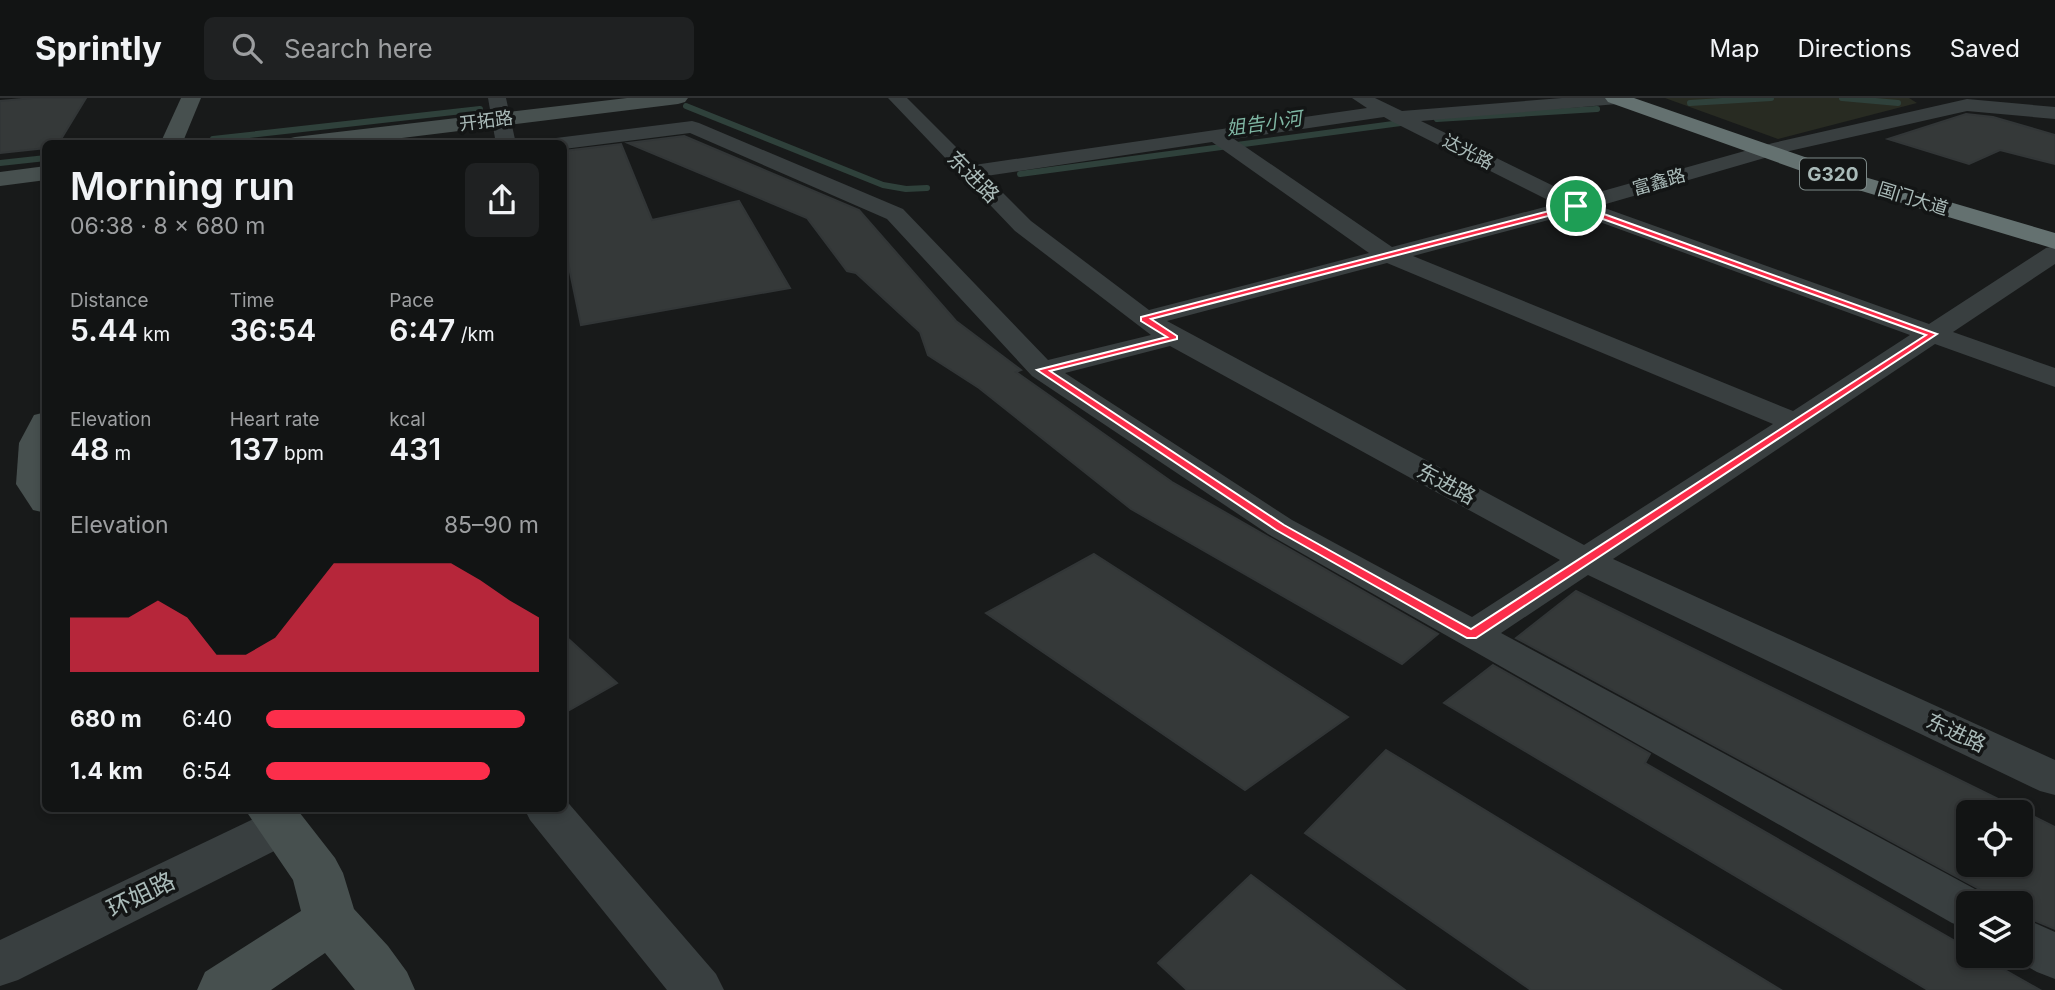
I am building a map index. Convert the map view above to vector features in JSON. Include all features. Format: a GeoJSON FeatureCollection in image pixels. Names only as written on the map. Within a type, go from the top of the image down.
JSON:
{"type":"FeatureCollection","features":[{"type":"Feature","properties":{"kind":"highway","name":"国门大道"},"geometry":{"type":"LineString","coordinates":[[1616,98],[1773,149],[2055,229]]}},
{"type":"Feature","properties":{"kind":"highway","name":"国门大道"},"geometry":{"type":"LineString","coordinates":[[1641,98],[1905,197],[2055,241]]}},
{"type":"Feature","properties":{"kind":"street"},"geometry":{"type":"LineString","coordinates":[[173,140],[191,98]]}},
{"type":"Feature","properties":{"kind":"street","name":"开拓路"},"geometry":{"type":"LineString","coordinates":[[318,140],[499,108],[677,98]]}},
{"type":"Feature","properties":{"kind":"street","name":"东进路"},"geometry":{"type":"LineString","coordinates":[[897,98],[1023,226],[1144,319],[1174,337],[1586,560],[2055,779]]}},
{"type":"Feature","properties":{"kind":"street","name":"达光路"},"geometry":{"type":"LineString","coordinates":[[1360,98],[1576,206],[2055,378]]}},
{"type":"Feature","properties":{"kind":"street"},"geometry":{"type":"LineString","coordinates":[[968,172],[1401,118],[1616,98]]}},
{"type":"Feature","properties":{"kind":"street"},"geometry":{"type":"LineString","coordinates":[[1944,98],[2055,128]]}},
{"type":"Feature","properties":{"kind":"street"},"geometry":{"type":"LineString","coordinates":[[1978,106],[2038,98]]}},
{"type":"Feature","properties":{"kind":"street","name":"富鑫路"},"geometry":{"type":"LineString","coordinates":[[1144,319],[1576,206],[1773,149],[1978,106],[2055,113]]}},
{"type":"Feature","properties":{"kind":"street"},"geometry":{"type":"LineString","coordinates":[[499,108],[505,140]]}},
{"type":"Feature","properties":{"kind":"street"},"geometry":{"type":"LineString","coordinates":[[567,143],[692,127],[895,214],[1042,370],[1280,527],[1956,902]]}},
{"type":"Feature","properties":{"kind":"street"},"geometry":{"type":"LineString","coordinates":[[1225,142],[1387,254],[1797,423]]}},
{"type":"Feature","properties":{"kind":"street"},"geometry":{"type":"LineString","coordinates":[[0,179],[42,174]]}},
{"type":"Feature","properties":{"kind":"street"},"geometry":{"type":"LineString","coordinates":[[1471,635],[2055,253]]}},
{"type":"Feature","properties":{"kind":"street"},"geometry":{"type":"LineString","coordinates":[[1042,370],[1174,337]]}},
{"type":"Feature","properties":{"kind":"street"},"geometry":{"type":"LineString","coordinates":[[42,430],[36,443],[34,484],[42,496]]}},
{"type":"Feature","properties":{"kind":"street"},"geometry":{"type":"LineString","coordinates":[[548,812],[698,990]]}},
{"type":"Feature","properties":{"kind":"street"},"geometry":{"type":"LineString","coordinates":[[275,817],[317,873],[330,919],[387,990]]}},
{"type":"Feature","properties":{"kind":"street","name":"环姐路"},"geometry":{"type":"LineString","coordinates":[[0,964],[275,817]]}},
{"type":"Feature","properties":{"kind":"street"},"geometry":{"type":"LineString","coordinates":[[225,990],[330,919]]}},
{"type":"Feature","properties":{"kind":"street"},"geometry":{"type":"LineString","coordinates":[[2033,945],[2055,957]]}},
{"type":"Feature","properties":{"kind":"shaded area"},"geometry":{"type":"Polygon","coordinates":[[[1665,98],[1909,98],[1917,103],[1778,139],[1665,98]]]}},
{"type":"Feature","properties":{"kind":"building"},"geometry":{"type":"Polygon","coordinates":[[[86,98],[60,140],[42,140],[42,148],[0,153],[0,101],[86,98]]]}},
{"type":"Feature","properties":{"kind":"building"},"geometry":{"type":"Polygon","coordinates":[[[1966,114],[1993,117],[2055,135],[2055,164],[2000,150],[1969,164],[1888,139],[1966,114]]]}},
{"type":"Feature","properties":{"kind":"building"},"geometry":{"type":"Polygon","coordinates":[[[684,136],[859,210],[956,321],[1021,370],[1016,372],[1172,482],[1438,634],[1402,664],[1131,509],[979,388],[928,355],[920,332],[856,273],[847,271],[807,218],[628,143],[684,136]]]}},
{"type":"Feature","properties":{"kind":"building"},"geometry":{"type":"Polygon","coordinates":[[[621,144],[652,220],[739,201],[790,288],[581,325],[567,257],[567,151],[621,144]]]}},
{"type":"Feature","properties":{"kind":"building"},"geometry":{"type":"Polygon","coordinates":[[[1094,554],[1348,717],[1245,790],[986,613],[1094,554]]]}},
{"type":"Feature","properties":{"kind":"building"},"geometry":{"type":"Polygon","coordinates":[[[1576,591],[2000,800],[1956,800],[1956,876],[1516,638],[1576,591]]]}},
{"type":"Feature","properties":{"kind":"building"},"geometry":{"type":"Polygon","coordinates":[[[567,638],[617,683],[567,711],[567,638]]]}},
{"type":"Feature","properties":{"kind":"building"},"geometry":{"type":"Polygon","coordinates":[[[1493,665],[1650,754],[1645,763],[1956,942],[1956,968],[2001,968],[2040,990],[1928,990],[1444,703],[1493,665]]]}},
{"type":"Feature","properties":{"kind":"building"},"geometry":{"type":"Polygon","coordinates":[[[1386,750],[1781,990],[1531,990],[1305,833],[1386,750]]]}},
{"type":"Feature","properties":{"kind":"building"},"geometry":{"type":"Polygon","coordinates":[[[2033,816],[2055,827],[2055,929],[2033,920],[2033,891],[1983,891],[1957,877],[2033,877],[2033,816]]]}},
{"type":"Feature","properties":{"kind":"building"},"geometry":{"type":"Polygon","coordinates":[[[1251,875],[1405,990],[1187,990],[1158,963],[1251,875]]]}},
{"type":"Feature","properties":{"kind":"waterway","name":"姐告小河"},"geometry":{"type":"LineString","coordinates":[[1690,103],[1771,98]]}},
{"type":"Feature","properties":{"kind":"waterway","name":"姐告小河"},"geometry":{"type":"LineString","coordinates":[[1842,98],[1898,103]]}},
{"type":"Feature","properties":{"kind":"waterway","name":"姐告小河"},"geometry":{"type":"LineString","coordinates":[[686,106],[883,185],[906,189],[927,188]]}},
{"type":"Feature","properties":{"kind":"waterway","name":"姐告小河"},"geometry":{"type":"LineString","coordinates":[[213,139],[480,109]]}},
{"type":"Feature","properties":{"kind":"waterway","name":"姐告小河"},"geometry":{"type":"LineString","coordinates":[[1437,119],[1597,109]]}},
{"type":"Feature","properties":{"kind":"waterway","name":"姐告小河"},"geometry":{"type":"LineString","coordinates":[[1020,174],[1408,122]]}},
{"type":"Feature","properties":{"kind":"waterway","name":"姐告小河"},"geometry":{"type":"LineString","coordinates":[[0,163],[42,158]]}},
{"type":"Feature","properties":{"kind":"route"},"geometry":{"type":"LineString","coordinates":[[1576,206],[1933,334],[1471,635],[1280,527],[1042,370],[1174,337],[1144,319],[1576,206]]}}]}
